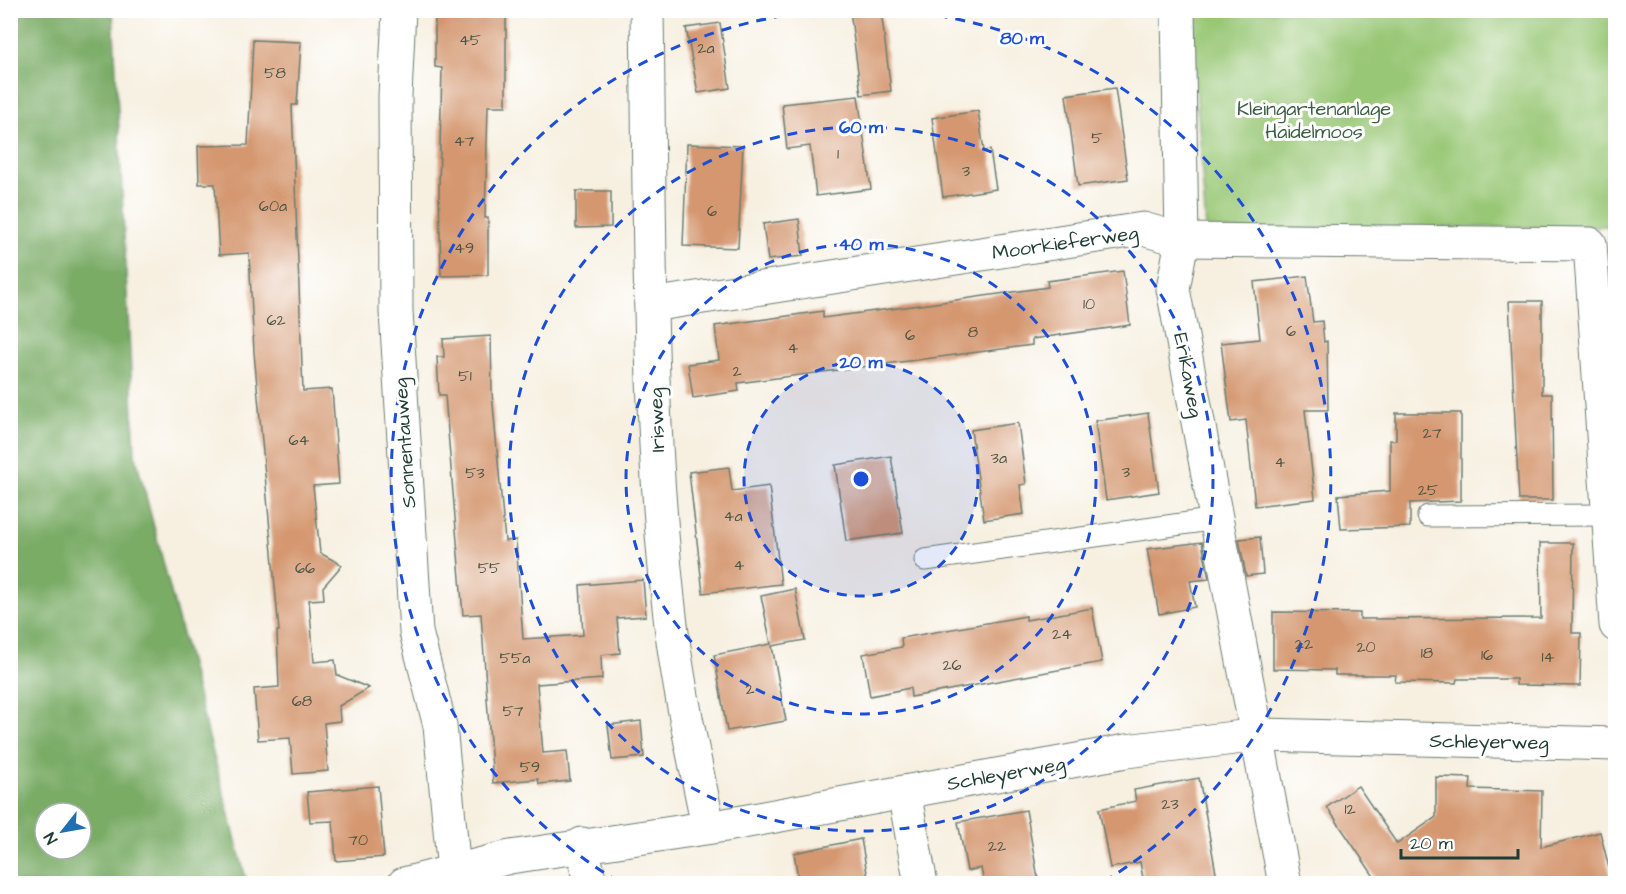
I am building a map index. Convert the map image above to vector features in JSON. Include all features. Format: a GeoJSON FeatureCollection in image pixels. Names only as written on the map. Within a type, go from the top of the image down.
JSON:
{"type":"FeatureCollection","features":[{"type":"Feature","properties":{"kind":"street","name":"Sonnentauweg"},"geometry":{"type":"LineString","coordinates":[[399,10],[395,96],[396,312],[416,632],[440,726],[454,871]]}},
{"type":"Feature","properties":{"kind":"street","name":"Irisweg"},"geometry":{"type":"LineString","coordinates":[[646,10],[651,305],[658,460],[671,627],[708,826]]}},
{"type":"Feature","properties":{"kind":"street","name":"Erikaweg"},"geometry":{"type":"LineString","coordinates":[[1178,10],[1182,240],[1173,289],[1285,884]]}},
{"type":"Feature","properties":{"kind":"street","name":"Moorkieferweg"},"geometry":{"type":"LineString","coordinates":[[651,305],[1143,229],[1182,240],[1590,244],[1610,515]]}},
{"type":"Feature","properties":{"kind":"street"},"geometry":{"type":"LineString","coordinates":[[1610,515],[1616,625]]}},
{"type":"Feature","properties":{"kind":"street","name":"Schleyerweg"},"geometry":{"type":"LineString","coordinates":[[404,884],[510,857],[582,844],[708,826],[1126,751],[1258,735],[1616,744]]}},
{"type":"Feature","properties":{"kind":"street"},"geometry":{"type":"LineString","coordinates":[[904,792],[921,884]]}},
{"type":"Feature","properties":{"kind":"street"},"geometry":{"type":"LineString","coordinates":[[582,844],[590,884]]}},
{"type":"Feature","properties":{"kind":"lane"},"geometry":{"type":"LineString","coordinates":[[1428,516],[1610,515]]}},
{"type":"Feature","properties":{"kind":"lane"},"geometry":{"type":"LineString","coordinates":[[925,560],[1217,519]]}},
{"type":"Feature","properties":{"kind":"green space"},"geometry":{"type":"Polygon","coordinates":[[[10,11],[113,11],[135,454],[247,883],[11,883],[10,11]]]}},
{"type":"Feature","properties":{"kind":"green space","name":"Kleingartenanlage Haidelmoos"},"geometry":{"type":"Polygon","coordinates":[[[1191,11],[1615,11],[1615,355],[1608,226],[1206,230],[1191,11]]]}},
{"type":"Feature","properties":{"kind":"building"},"geometry":{"type":"Polygon","coordinates":[[[435,10],[506,10],[506,106],[488,106],[485,218],[488,218],[488,275],[441,276],[439,188],[442,68],[435,67],[435,10]]]}},
{"type":"Feature","properties":{"kind":"building"},"geometry":{"type":"Polygon","coordinates":[[[850,10],[881,10],[891,91],[861,95],[850,10]]]}},
{"type":"Feature","properties":{"kind":"building"},"geometry":{"type":"Polygon","coordinates":[[[720,23],[730,88],[698,93],[686,28],[720,23]]]}},
{"type":"Feature","properties":{"kind":"building"},"geometry":{"type":"Polygon","coordinates":[[[253,40],[301,42],[297,105],[292,105],[303,391],[332,389],[339,484],[313,486],[320,553],[342,565],[323,587],[324,599],[309,600],[314,662],[335,660],[337,675],[369,688],[339,706],[340,721],[324,723],[328,771],[293,774],[290,738],[258,740],[254,689],[279,687],[277,631],[279,631],[254,352],[249,253],[219,255],[215,184],[199,184],[198,146],[248,145],[253,40]]]}},
{"type":"Feature","properties":{"kind":"building"},"geometry":{"type":"Polygon","coordinates":[[[1115,88],[1128,179],[1078,186],[1066,95],[1115,88]]]}},
{"type":"Feature","properties":{"kind":"building"},"geometry":{"type":"Polygon","coordinates":[[[858,96],[871,189],[816,196],[810,146],[787,149],[782,104],[858,96]]]}},
{"type":"Feature","properties":{"kind":"building"},"geometry":{"type":"Polygon","coordinates":[[[978,111],[984,151],[990,150],[996,189],[943,197],[932,118],[978,111]]]}},
{"type":"Feature","properties":{"kind":"building"},"geometry":{"type":"Polygon","coordinates":[[[687,144],[743,146],[738,248],[683,246],[687,144]]]}},
{"type":"Feature","properties":{"kind":"building"},"geometry":{"type":"Polygon","coordinates":[[[576,191],[611,191],[611,227],[576,228],[576,191]]]}},
{"type":"Feature","properties":{"kind":"building"},"geometry":{"type":"Polygon","coordinates":[[[799,219],[803,256],[768,260],[763,224],[799,219]]]}},
{"type":"Feature","properties":{"kind":"building"},"geometry":{"type":"Polygon","coordinates":[[[1123,271],[1130,325],[1032,339],[1032,345],[738,383],[739,391],[693,398],[688,364],[719,360],[715,326],[823,311],[823,318],[935,303],[1048,287],[1047,281],[1123,271]]]}},
{"type":"Feature","properties":{"kind":"building"},"geometry":{"type":"Polygon","coordinates":[[[1307,276],[1313,322],[1322,321],[1324,342],[1327,341],[1328,410],[1305,410],[1315,499],[1255,506],[1246,420],[1231,422],[1221,343],[1260,339],[1254,282],[1307,276]]]}},
{"type":"Feature","properties":{"kind":"building"},"geometry":{"type":"Polygon","coordinates":[[[1509,301],[1542,301],[1542,394],[1552,394],[1553,500],[1519,500],[1509,301]]]}},
{"type":"Feature","properties":{"kind":"building"},"geometry":{"type":"Polygon","coordinates":[[[491,336],[492,393],[505,541],[516,540],[523,639],[583,635],[580,585],[643,580],[646,616],[617,618],[620,653],[601,655],[602,679],[537,684],[543,753],[567,751],[570,781],[539,784],[538,779],[493,783],[481,614],[463,615],[445,395],[439,395],[437,357],[444,357],[443,339],[491,336]]]}},
{"type":"Feature","properties":{"kind":"building"},"geometry":{"type":"Polygon","coordinates":[[[1148,413],[1159,492],[1106,500],[1095,421],[1148,413]]]}},
{"type":"Feature","properties":{"kind":"building"},"geometry":{"type":"Polygon","coordinates":[[[1396,413],[1461,413],[1461,501],[1410,503],[1410,527],[1341,529],[1338,495],[1390,491],[1390,440],[1396,440],[1396,413]]]}},
{"type":"Feature","properties":{"kind":"building"},"geometry":{"type":"Polygon","coordinates":[[[1018,423],[1026,484],[1020,485],[1024,514],[984,520],[971,430],[1018,423]]]}},
{"type":"Feature","properties":{"kind":"building"},"geometry":{"type":"Polygon","coordinates":[[[891,456],[903,533],[846,541],[835,465],[891,456]]]}},
{"type":"Feature","properties":{"kind":"building"},"geometry":{"type":"Polygon","coordinates":[[[729,467],[732,491],[769,486],[781,584],[703,593],[689,472],[729,467]]]}},
{"type":"Feature","properties":{"kind":"building"},"geometry":{"type":"Polygon","coordinates":[[[1260,537],[1263,574],[1246,576],[1239,539],[1260,537]]]}},
{"type":"Feature","properties":{"kind":"building"},"geometry":{"type":"Polygon","coordinates":[[[1202,542],[1209,579],[1190,581],[1195,607],[1159,614],[1147,549],[1202,542]]]}},
{"type":"Feature","properties":{"kind":"building"},"geometry":{"type":"Polygon","coordinates":[[[1540,543],[1573,543],[1572,633],[1581,633],[1580,686],[1516,685],[1516,679],[1457,679],[1456,683],[1395,682],[1396,675],[1335,675],[1335,670],[1273,669],[1273,612],[1360,613],[1360,619],[1541,618],[1540,543]]]}},
{"type":"Feature","properties":{"kind":"building"},"geometry":{"type":"Polygon","coordinates":[[[795,589],[805,640],[772,646],[786,721],[727,731],[714,655],[771,644],[761,596],[795,589]]]}},
{"type":"Feature","properties":{"kind":"building"},"geometry":{"type":"Polygon","coordinates":[[[1092,608],[1102,662],[911,697],[910,688],[870,696],[863,654],[902,647],[901,638],[1026,616],[1026,620],[1092,608]]]}},
{"type":"Feature","properties":{"kind":"building"},"geometry":{"type":"Polygon","coordinates":[[[641,721],[644,757],[612,760],[608,725],[641,721]]]}},
{"type":"Feature","properties":{"kind":"building"},"geometry":{"type":"Polygon","coordinates":[[[1436,777],[1471,778],[1470,789],[1542,791],[1541,847],[1600,832],[1613,884],[1379,884],[1327,807],[1358,786],[1397,844],[1436,817],[1436,777]]]}},
{"type":"Feature","properties":{"kind":"building"},"geometry":{"type":"Polygon","coordinates":[[[1199,778],[1218,884],[1144,884],[1140,862],[1110,868],[1099,809],[1136,801],[1134,790],[1199,778]]]}},
{"type":"Feature","properties":{"kind":"building"},"geometry":{"type":"Polygon","coordinates":[[[378,786],[384,857],[336,861],[333,821],[310,822],[307,792],[378,786]]]}},
{"type":"Feature","properties":{"kind":"building"},"geometry":{"type":"Polygon","coordinates":[[[1026,810],[1039,884],[984,884],[981,868],[967,871],[958,822],[1026,810]]]}},
{"type":"Feature","properties":{"kind":"building"},"geometry":{"type":"Polygon","coordinates":[[[861,839],[869,884],[799,884],[794,853],[861,839]]]}}]}
